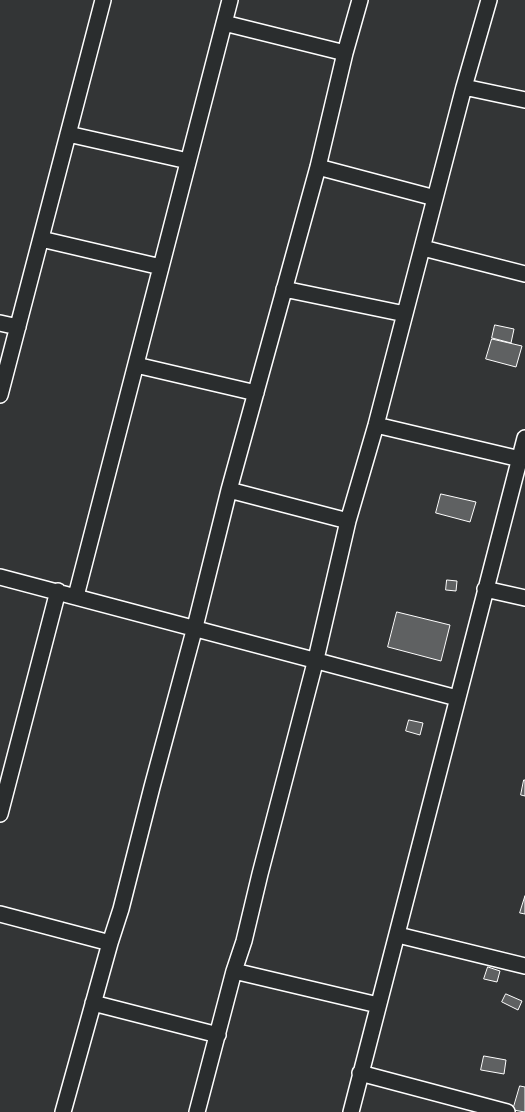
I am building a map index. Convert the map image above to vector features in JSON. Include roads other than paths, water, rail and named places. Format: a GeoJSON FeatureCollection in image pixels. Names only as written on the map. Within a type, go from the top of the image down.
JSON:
{"type":"FeatureCollection","features":[{"type":"Feature","properties":{"kind":"street"},"geometry":{"type":"LineString","coordinates":[[0,396],[103,0]]}},
{"type":"Feature","properties":{"kind":"street"},"geometry":{"type":"LineString","coordinates":[[76,596],[230,0]]}},
{"type":"Feature","properties":{"kind":"street"},"geometry":{"type":"LineString","coordinates":[[63,1112],[110,943],[121,909],[195,627],[229,490],[318,167],[345,53],[360,0]]}},
{"type":"Feature","properties":{"kind":"street"},"geometry":{"type":"LineString","coordinates":[[197,1112],[234,971],[244,941],[316,659],[348,521],[376,425],[464,87],[489,0]]}},
{"type":"Feature","properties":{"kind":"street"},"geometry":{"type":"LineString","coordinates":[[224,23],[345,53]]}},
{"type":"Feature","properties":{"kind":"street"},"geometry":{"type":"LineString","coordinates":[[464,87],[525,100]]}},
{"type":"Feature","properties":{"kind":"street"},"geometry":{"type":"LineString","coordinates":[[68,134],[188,161]]}},
{"type":"Feature","properties":{"kind":"street"},"geometry":{"type":"LineString","coordinates":[[318,167],[435,198]]}},
{"type":"Feature","properties":{"kind":"street"},"geometry":{"type":"LineString","coordinates":[[41,239],[161,267]]}},
{"type":"Feature","properties":{"kind":"street"},"geometry":{"type":"LineString","coordinates":[[422,248],[525,274]]}},
{"type":"Feature","properties":{"kind":"street"},"geometry":{"type":"LineString","coordinates":[[284,289],[405,314]]}},
{"type":"Feature","properties":{"kind":"street"},"geometry":{"type":"LineString","coordinates":[[0,323],[18,327]]}},
{"type":"Feature","properties":{"kind":"street"},"geometry":{"type":"LineString","coordinates":[[136,365],[256,393]]}},
{"type":"Feature","properties":{"kind":"street"},"geometry":{"type":"LineString","coordinates":[[376,425],[520,459]]}},
{"type":"Feature","properties":{"kind":"street"},"geometry":{"type":"LineString","coordinates":[[351,1112],[360,1072],[398,935],[485,589],[525,438]]}},
{"type":"Feature","properties":{"kind":"street"},"geometry":{"type":"LineString","coordinates":[[229,490],[348,521]]}},
{"type":"Feature","properties":{"kind":"street"},"geometry":{"type":"LineString","coordinates":[[0,577],[195,627],[458,698]]}},
{"type":"Feature","properties":{"kind":"street"},"geometry":{"type":"LineString","coordinates":[[485,589],[525,598]]}},
{"type":"Feature","properties":{"kind":"street"},"geometry":{"type":"LineString","coordinates":[[0,814],[58,592]]}},
{"type":"Feature","properties":{"kind":"street"},"geometry":{"type":"LineString","coordinates":[[0,914],[110,943]]}},
{"type":"Feature","properties":{"kind":"street"},"geometry":{"type":"LineString","coordinates":[[398,935],[525,966]]}},
{"type":"Feature","properties":{"kind":"street"},"geometry":{"type":"LineString","coordinates":[[234,971],[378,1005]]}},
{"type":"Feature","properties":{"kind":"street"},"geometry":{"type":"LineString","coordinates":[[93,1003],[218,1035]]}},
{"type":"Feature","properties":{"kind":"street"},"geometry":{"type":"LineString","coordinates":[[360,1072],[507,1112]]}}]}
